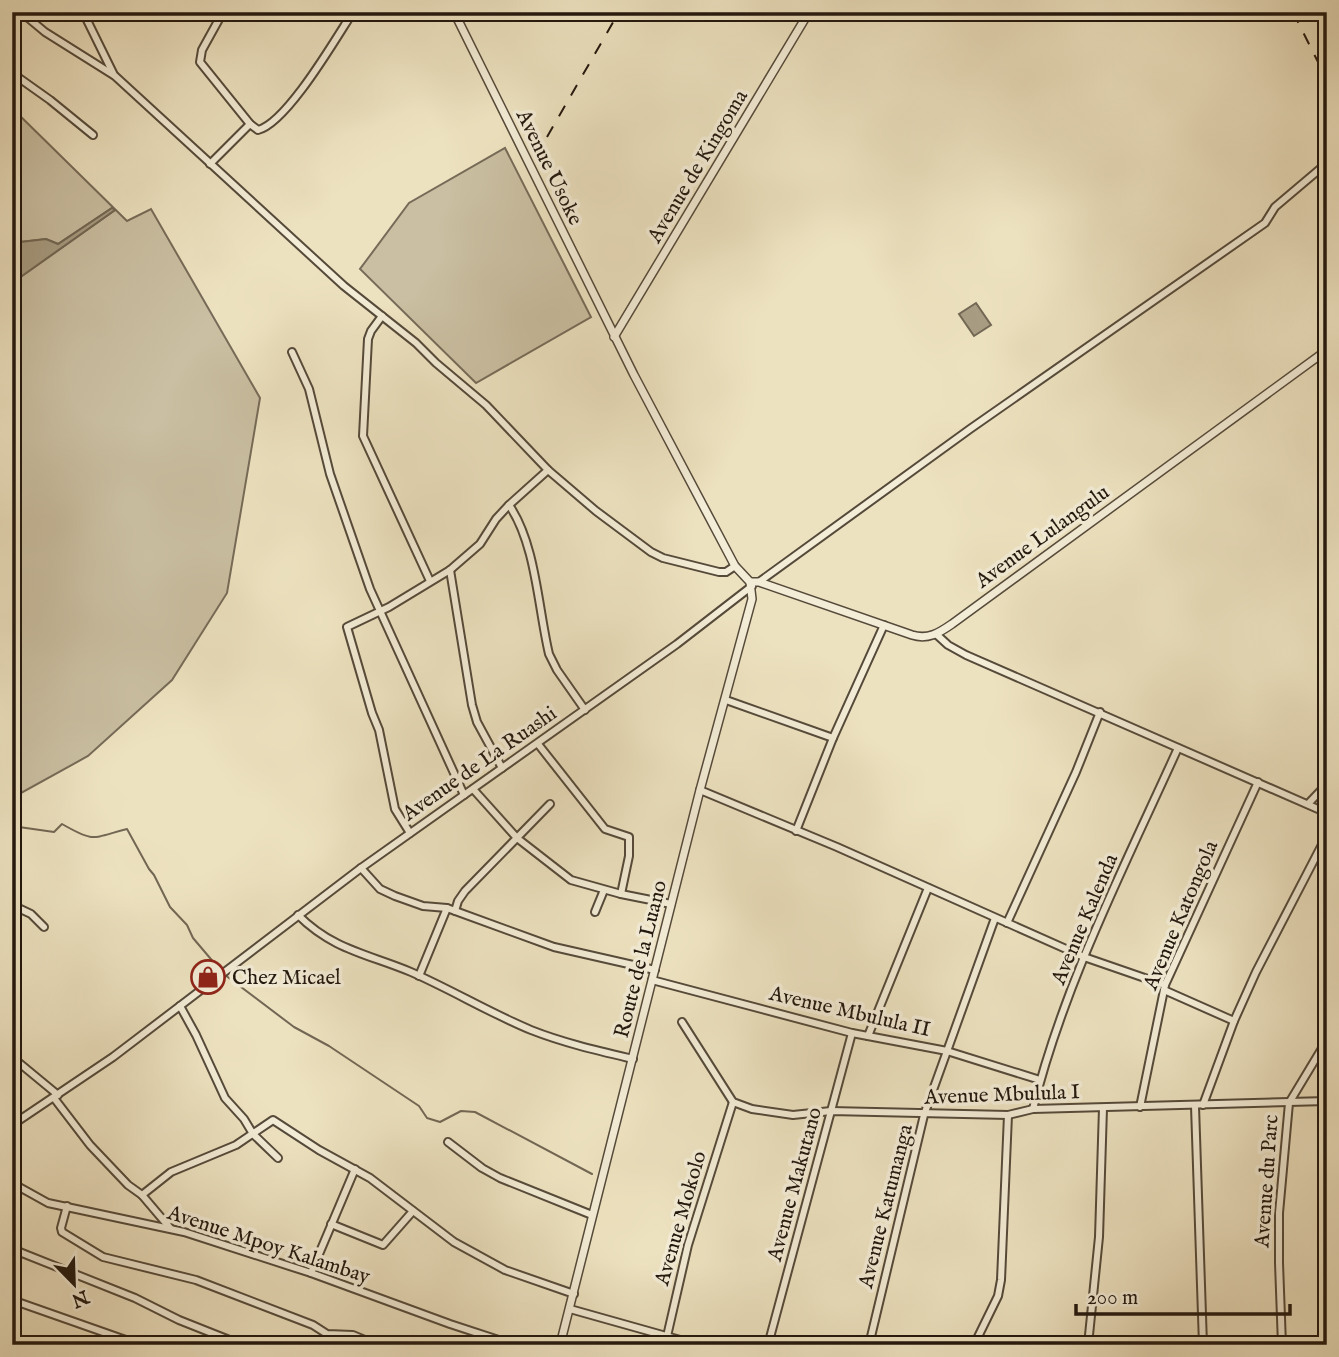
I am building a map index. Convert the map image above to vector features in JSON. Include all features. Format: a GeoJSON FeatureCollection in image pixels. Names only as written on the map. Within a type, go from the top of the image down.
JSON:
{"type":"FeatureCollection","features":[{"type":"Feature","properties":{"kind":"street"},"geometry":{"type":"LineString","coordinates":[[21,12],[46,32],[115,76],[335,278],[416,342],[486,405],[548,470],[596,510],[651,552],[719,572],[726,572],[735,566]]}},
{"type":"Feature","properties":{"kind":"street"},"geometry":{"type":"LineString","coordinates":[[83,12],[115,76]]}},
{"type":"Feature","properties":{"kind":"street"},"geometry":{"type":"LineString","coordinates":[[223,12],[202,50],[200,62],[257,130],[263,129],[288,105],[319,66],[353,12]]}},
{"type":"Feature","properties":{"kind":"street","name":"Avenue Usoke"},"geometry":{"type":"LineString","coordinates":[[454,12],[614,337],[735,566],[754,583]]}},
{"type":"Feature","properties":{"kind":"street","name":"Avenue de Kingoma"},"geometry":{"type":"LineString","coordinates":[[614,337],[809,12]]}},
{"type":"Feature","properties":{"kind":"street"},"geometry":{"type":"LineString","coordinates":[[12,74],[93,135]]}},
{"type":"Feature","properties":{"kind":"street"},"geometry":{"type":"LineString","coordinates":[[210,164],[250,124]]}},
{"type":"Feature","properties":{"kind":"street","name":"Avenue de La Ruashi"},"geometry":{"type":"LineString","coordinates":[[12,1125],[180,1006],[361,868],[585,710],[754,583],[1265,223],[1275,206],[1327,163]]}},
{"type":"Feature","properties":{"kind":"street"},"geometry":{"type":"LineString","coordinates":[[382,316],[368,340],[363,436],[430,581]]}},
{"type":"Feature","properties":{"kind":"street","name":"Avenue Lulangulu"},"geometry":{"type":"LineString","coordinates":[[936,634],[1327,350]]}},
{"type":"Feature","properties":{"kind":"street"},"geometry":{"type":"LineString","coordinates":[[292,352],[309,389],[330,474],[360,561],[464,795]]}},
{"type":"Feature","properties":{"kind":"street"},"geometry":{"type":"LineString","coordinates":[[410,833],[395,809],[379,730],[346,630],[349,625],[380,611],[450,570],[480,544],[509,505],[548,470]]}},
{"type":"Feature","properties":{"kind":"street"},"geometry":{"type":"LineString","coordinates":[[509,505],[518,519],[525,539],[550,654],[557,670],[585,710]]}},
{"type":"Feature","properties":{"kind":"street"},"geometry":{"type":"LineString","coordinates":[[450,570],[472,705],[477,722],[502,768]]}},
{"type":"Feature","properties":{"kind":"street"},"geometry":{"type":"LineString","coordinates":[[754,583],[918,637],[936,634],[948,645],[966,655],[1327,813]]}},
{"type":"Feature","properties":{"kind":"street","name":"Route de la Luano"},"geometry":{"type":"LineString","coordinates":[[561,1345],[700,790],[749,612],[754,583]]}},
{"type":"Feature","properties":{"kind":"street"},"geometry":{"type":"LineString","coordinates":[[796,831],[833,738],[884,625]]}},
{"type":"Feature","properties":{"kind":"street"},"geometry":{"type":"LineString","coordinates":[[726,700],[833,738]]}},
{"type":"Feature","properties":{"kind":"street"},"geometry":{"type":"LineString","coordinates":[[1007,923],[1076,772],[1100,712]]}},
{"type":"Feature","properties":{"kind":"street"},"geometry":{"type":"LineString","coordinates":[[538,744],[606,829],[629,837],[629,856],[621,894]]}},
{"type":"Feature","properties":{"kind":"street","name":"Avenue Kalenda"},"geometry":{"type":"LineString","coordinates":[[1033,1109],[1040,1080],[1084,957],[1178,748]]}},
{"type":"Feature","properties":{"kind":"street","name":"Avenue Katongola"},"geometry":{"type":"LineString","coordinates":[[1140,1107],[1164,988],[1258,782]]}},
{"type":"Feature","properties":{"kind":"street"},"geometry":{"type":"LineString","coordinates":[[1308,804],[1327,784]]}},
{"type":"Feature","properties":{"kind":"street"},"geometry":{"type":"LineString","coordinates":[[473,789],[517,838],[571,880],[671,904]]}},
{"type":"Feature","properties":{"kind":"street"},"geometry":{"type":"LineString","coordinates":[[700,790],[1084,957],[1164,988],[1234,1021]]}},
{"type":"Feature","properties":{"kind":"street"},"geometry":{"type":"LineString","coordinates":[[455,911],[464,891],[550,804]]}},
{"type":"Feature","properties":{"kind":"street"},"geometry":{"type":"LineString","coordinates":[[1203,1345],[1199,1105],[1256,972],[1327,835]]}},
{"type":"Feature","properties":{"kind":"street"},"geometry":{"type":"LineString","coordinates":[[361,868],[388,894],[424,906],[447,908],[554,947],[655,970]]}},
{"type":"Feature","properties":{"kind":"street"},"geometry":{"type":"LineString","coordinates":[[868,1036],[928,888]]}},
{"type":"Feature","properties":{"kind":"street"},"geometry":{"type":"LineString","coordinates":[[595,912],[604,890]]}},
{"type":"Feature","properties":{"kind":"street"},"geometry":{"type":"LineString","coordinates":[[12,905],[31,914],[44,927]]}},
{"type":"Feature","properties":{"kind":"street"},"geometry":{"type":"LineString","coordinates":[[419,976],[447,908]]}},
{"type":"Feature","properties":{"kind":"street"},"geometry":{"type":"LineString","coordinates":[[298,915],[313,930],[329,940],[419,976],[534,1031],[584,1048],[633,1059]]}},
{"type":"Feature","properties":{"kind":"street","name":"Avenue Katumanga"},"geometry":{"type":"LineString","coordinates":[[869,1345],[925,1115],[995,918]]}},
{"type":"Feature","properties":{"kind":"street","name":"Avenue Mbulula II"},"geometry":{"type":"LineString","coordinates":[[652,980],[852,1033],[947,1051],[1040,1080]]}},
{"type":"Feature","properties":{"kind":"street"},"geometry":{"type":"LineString","coordinates":[[180,1006],[225,1098],[244,1119],[253,1134],[278,1158]]}},
{"type":"Feature","properties":{"kind":"street"},"geometry":{"type":"LineString","coordinates":[[682,1022],[733,1102]]}},
{"type":"Feature","properties":{"kind":"street","name":"Avenue Makutano"},"geometry":{"type":"LineString","coordinates":[[768,1345],[852,1033]]}},
{"type":"Feature","properties":{"kind":"street"},"geometry":{"type":"LineString","coordinates":[[1289,1103],[1327,1040]]}},
{"type":"Feature","properties":{"kind":"street"},"geometry":{"type":"LineString","coordinates":[[12,1057],[56,1096],[90,1145],[128,1185],[142,1195],[170,1228]]}},
{"type":"Feature","properties":{"kind":"street","name":"Avenue Mbulula I"},"geometry":{"type":"LineString","coordinates":[[733,1102],[780,1114],[831,1111],[1008,1115],[1033,1109],[1327,1101]]}},
{"type":"Feature","properties":{"kind":"street","name":"Avenue Mokolo"},"geometry":{"type":"LineString","coordinates":[[665,1345],[688,1245],[733,1102]]}},
{"type":"Feature","properties":{"kind":"street","name":"Avenue du Parc"},"geometry":{"type":"LineString","coordinates":[[1282,1345],[1279,1213],[1289,1103]]}},
{"type":"Feature","properties":{"kind":"street"},"geometry":{"type":"LineString","coordinates":[[1099,1345],[1088,1344],[1099,1237],[1103,1108]]}},
{"type":"Feature","properties":{"kind":"street"},"geometry":{"type":"LineString","coordinates":[[974,1345],[1000,1289],[1008,1115]]}},
{"type":"Feature","properties":{"kind":"street"},"geometry":{"type":"LineString","coordinates":[[142,1195],[171,1172],[234,1146],[270,1121],[276,1121],[319,1150],[355,1169],[454,1242],[492,1263],[574,1294]]}},
{"type":"Feature","properties":{"kind":"street"},"geometry":{"type":"LineString","coordinates":[[448,1142],[500,1178],[592,1215]]}},
{"type":"Feature","properties":{"kind":"street"},"geometry":{"type":"LineString","coordinates":[[311,1273],[355,1169]]}},
{"type":"Feature","properties":{"kind":"street","name":"Avenue Mpoy Kalambay"},"geometry":{"type":"LineString","coordinates":[[12,1183],[48,1203],[170,1228],[311,1273],[514,1345]]}},
{"type":"Feature","properties":{"kind":"street"},"geometry":{"type":"LineString","coordinates":[[67,1206],[62,1233],[103,1257],[196,1280],[313,1325],[327,1334],[353,1335],[377,1345]]}},
{"type":"Feature","properties":{"kind":"street"},"geometry":{"type":"LineString","coordinates":[[331,1224],[383,1245],[413,1210]]}},
{"type":"Feature","properties":{"kind":"street"},"geometry":{"type":"LineString","coordinates":[[12,1249],[135,1298],[179,1320],[242,1345]]}},
{"type":"Feature","properties":{"kind":"street"},"geometry":{"type":"LineString","coordinates":[[12,1300],[140,1345]]}},
{"type":"Feature","properties":{"kind":"street"},"geometry":{"type":"LineString","coordinates":[[570,1309],[698,1345]]}},
{"type":"Feature","properties":{"kind":"shaded area"},"geometry":{"type":"Polygon","coordinates":[[[12,108],[127,221],[151,209],[260,398],[227,593],[172,680],[88,756],[12,798],[12,283],[115,210],[112,208],[58,244],[46,239],[12,243],[12,108]]]}},
{"type":"Feature","properties":{"kind":"shaded area"},"geometry":{"type":"Polygon","coordinates":[[[505,148],[591,317],[476,383],[360,269],[409,203],[505,148]]]}},
{"type":"Feature","properties":{"kind":"shaded area"},"geometry":{"type":"Polygon","coordinates":[[[112,208],[115,210],[12,283],[12,243],[46,239],[58,244],[112,208]]]}},
{"type":"Feature","properties":{"kind":"shaded area"},"geometry":{"type":"Polygon","coordinates":[[[976,303],[991,325],[974,336],[959,314],[976,303]]]}},
{"type":"Feature","properties":{"kind":"waterway"},"geometry":{"type":"LineString","coordinates":[[12,826],[54,832],[62,824],[81,834],[94,837],[127,829],[170,907],[221,971]]}},
{"type":"Feature","properties":{"kind":"waterway"},"geometry":{"type":"LineString","coordinates":[[225,975],[294,1027],[329,1046],[419,1106],[427,1118],[440,1122],[461,1111],[475,1112],[592,1174]]}},
{"type":"Feature","properties":{"kind":"railway"},"geometry":{"type":"LineString","coordinates":[[547,137],[619,12]]}},
{"type":"Feature","properties":{"kind":"railway"},"geometry":{"type":"LineString","coordinates":[[1293,12],[1327,80]]}},
{"type":"Feature","properties":{"kind":"place","name":"Chez Micael"},"geometry":{"type":"Point","coordinates":[208,977]}}]}
